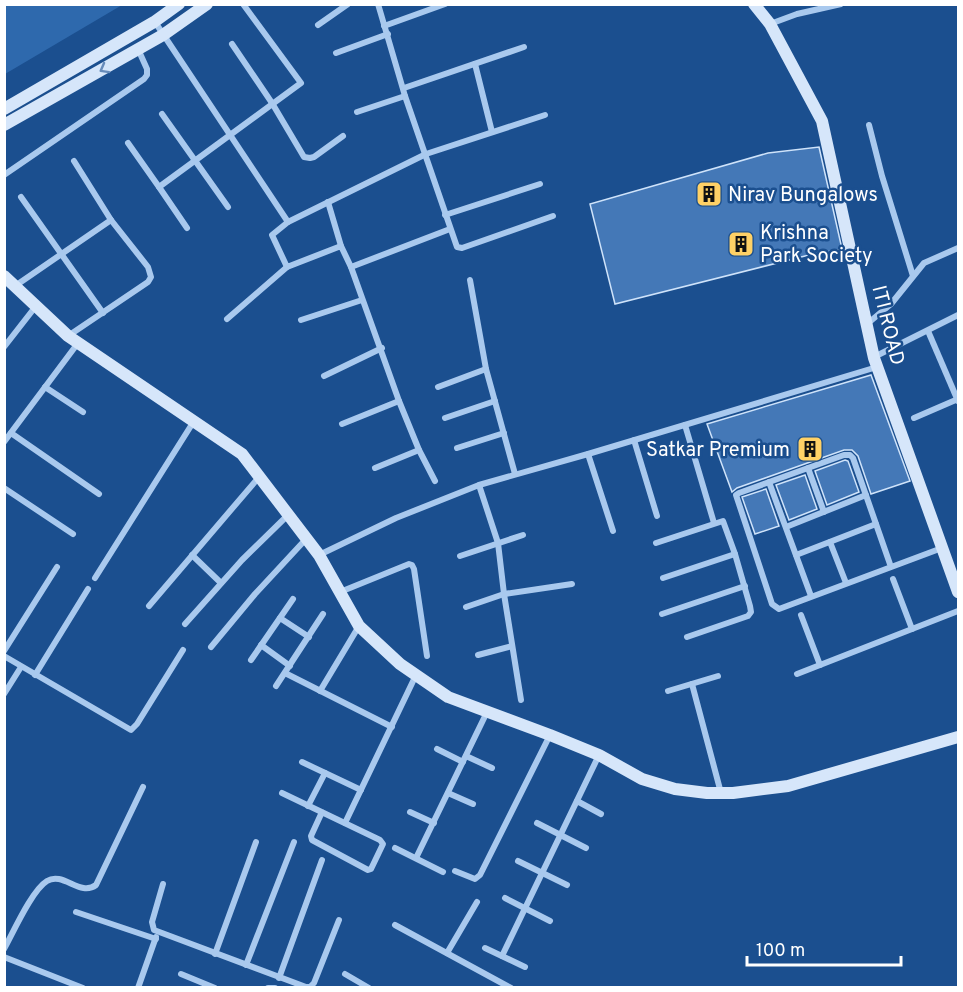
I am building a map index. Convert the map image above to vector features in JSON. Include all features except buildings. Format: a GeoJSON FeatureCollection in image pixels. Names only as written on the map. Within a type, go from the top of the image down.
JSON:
{"type":"FeatureCollection","features":[{"type":"Feature","properties":{"kind":"street"},"geometry":{"type":"LineString","coordinates":[[4,109],[154,22],[179,4]]}},
{"type":"Feature","properties":{"kind":"street"},"geometry":{"type":"LineString","coordinates":[[4,125],[138,49],[207,4]]}},
{"type":"Feature","properties":{"kind":"street"},"geometry":{"type":"LineString","coordinates":[[159,187],[301,83],[243,4]]}},
{"type":"Feature","properties":{"kind":"street"},"geometry":{"type":"LineString","coordinates":[[318,25],[348,4]]}},
{"type":"Feature","properties":{"kind":"street"},"geometry":{"type":"LineString","coordinates":[[378,4],[405,96],[455,245],[462,248],[553,216]]}},
{"type":"Feature","properties":{"kind":"street"},"geometry":{"type":"LineString","coordinates":[[384,26],[445,4]]}},
{"type":"Feature","properties":{"kind":"street","name":"ITI ROAD"},"geometry":{"type":"LineString","coordinates":[[754,4],[770,24],[822,121],[875,362],[958,592]]}},
{"type":"Feature","properties":{"kind":"street"},"geometry":{"type":"LineString","coordinates":[[770,24],[797,14],[841,4]]}},
{"type":"Feature","properties":{"kind":"street"},"geometry":{"type":"LineString","coordinates":[[154,22],[288,222]]}},
{"type":"Feature","properties":{"kind":"street"},"geometry":{"type":"LineString","coordinates":[[336,53],[388,34]]}},
{"type":"Feature","properties":{"kind":"street"},"geometry":{"type":"LineString","coordinates":[[232,44],[306,159],[314,157],[343,136]]}},
{"type":"Feature","properties":{"kind":"street"},"geometry":{"type":"LineString","coordinates":[[404,88],[524,47]]}},
{"type":"Feature","properties":{"kind":"street"},"geometry":{"type":"LineString","coordinates":[[4,175],[144,79],[147,69],[138,49]]}},
{"type":"Feature","properties":{"kind":"street"},"geometry":{"type":"LineString","coordinates":[[475,64],[492,132]]}},
{"type":"Feature","properties":{"kind":"street"},"geometry":{"type":"LineString","coordinates":[[357,112],[405,96]]}},
{"type":"Feature","properties":{"kind":"street"},"geometry":{"type":"LineString","coordinates":[[162,114],[228,207]]}},
{"type":"Feature","properties":{"kind":"street"},"geometry":{"type":"LineString","coordinates":[[287,267],[272,235],[288,222],[426,154],[544,115]]}},
{"type":"Feature","properties":{"kind":"street"},"geometry":{"type":"LineString","coordinates":[[869,124],[882,176],[913,276]]}},
{"type":"Feature","properties":{"kind":"street"},"geometry":{"type":"LineString","coordinates":[[128,143],[188,228]]}},
{"type":"Feature","properties":{"kind":"street"},"geometry":{"type":"LineString","coordinates":[[4,442],[45,387],[73,340],[103,313],[148,282],[151,277],[148,267],[111,220],[74,161]]}},
{"type":"Feature","properties":{"kind":"street"},"geometry":{"type":"LineString","coordinates":[[445,215],[540,184]]}},
{"type":"Feature","properties":{"kind":"street"},"geometry":{"type":"LineString","coordinates":[[21,197],[103,313]]}},
{"type":"Feature","properties":{"kind":"street"},"geometry":{"type":"LineString","coordinates":[[328,202],[341,246],[382,348],[399,401],[419,450],[435,481]]}},
{"type":"Feature","properties":{"kind":"street"},"geometry":{"type":"LineString","coordinates":[[15,286],[111,220]]}},
{"type":"Feature","properties":{"kind":"street"},"geometry":{"type":"LineString","coordinates":[[351,267],[450,229]]}},
{"type":"Feature","properties":{"kind":"street"},"geometry":{"type":"LineString","coordinates":[[226,319],[287,267],[341,246]]}},
{"type":"Feature","properties":{"kind":"street"},"geometry":{"type":"LineString","coordinates":[[867,324],[891,304],[918,268],[930,259],[958,248]]}},
{"type":"Feature","properties":{"kind":"street"},"geometry":{"type":"LineString","coordinates":[[4,276],[73,340],[242,454],[318,555],[359,626],[400,664],[448,697],[550,735],[653,783],[675,789],[721,793],[788,786],[958,737]]}},
{"type":"Feature","properties":{"kind":"street"},"geometry":{"type":"LineString","coordinates":[[470,280],[486,369],[515,474]]}},
{"type":"Feature","properties":{"kind":"street"},"geometry":{"type":"LineString","coordinates":[[301,320],[362,300]]}},
{"type":"Feature","properties":{"kind":"street"},"geometry":{"type":"LineString","coordinates":[[4,347],[36,306]]}},
{"type":"Feature","properties":{"kind":"street"},"geometry":{"type":"LineString","coordinates":[[318,555],[396,518],[479,485],[685,425],[875,362],[958,315]]}},
{"type":"Feature","properties":{"kind":"street"},"geometry":{"type":"LineString","coordinates":[[914,418],[958,400],[928,331]]}},
{"type":"Feature","properties":{"kind":"street"},"geometry":{"type":"LineString","coordinates":[[324,376],[382,348]]}},
{"type":"Feature","properties":{"kind":"street"},"geometry":{"type":"LineString","coordinates":[[438,387],[486,369]]}},
{"type":"Feature","properties":{"kind":"street"},"geometry":{"type":"LineString","coordinates":[[45,387],[83,412]]}},
{"type":"Feature","properties":{"kind":"street"},"geometry":{"type":"LineString","coordinates":[[342,423],[399,401]]}},
{"type":"Feature","properties":{"kind":"street"},"geometry":{"type":"LineString","coordinates":[[445,418],[495,401]]}},
{"type":"Feature","properties":{"kind":"street"},"geometry":{"type":"LineString","coordinates":[[95,578],[194,421]]}},
{"type":"Feature","properties":{"kind":"street"},"geometry":{"type":"LineString","coordinates":[[685,425],[714,523]]}},
{"type":"Feature","properties":{"kind":"street"},"geometry":{"type":"LineString","coordinates":[[11,433],[99,494]]}},
{"type":"Feature","properties":{"kind":"street"},"geometry":{"type":"LineString","coordinates":[[457,448],[504,433]]}},
{"type":"Feature","properties":{"kind":"street"},"geometry":{"type":"LineString","coordinates":[[634,440],[657,516]]}},
{"type":"Feature","properties":{"kind":"street"},"geometry":{"type":"LineString","coordinates":[[375,468],[419,450]]}},
{"type":"Feature","properties":{"kind":"street"},"geometry":{"type":"LineString","coordinates":[[588,454],[613,531]]}},
{"type":"Feature","properties":{"kind":"street"},"geometry":{"type":"LineString","coordinates":[[891,567],[850,455],[844,455],[736,495],[772,604],[779,609],[942,548]]}},
{"type":"Feature","properties":{"kind":"street"},"geometry":{"type":"LineString","coordinates":[[808,468],[824,512]]}},
{"type":"Feature","properties":{"kind":"street"},"geometry":{"type":"LineString","coordinates":[[149,606],[259,477]]}},
{"type":"Feature","properties":{"kind":"street"},"geometry":{"type":"LineString","coordinates":[[769,482],[811,596]]}},
{"type":"Feature","properties":{"kind":"street"},"geometry":{"type":"LineString","coordinates":[[479,485],[498,543],[521,700]]}},
{"type":"Feature","properties":{"kind":"street"},"geometry":{"type":"LineString","coordinates":[[4,488],[73,534]]}},
{"type":"Feature","properties":{"kind":"street"},"geometry":{"type":"LineString","coordinates":[[786,527],[866,495]]}},
{"type":"Feature","properties":{"kind":"street"},"geometry":{"type":"LineString","coordinates":[[185,624],[242,560],[288,515]]}},
{"type":"Feature","properties":{"kind":"street"},"geometry":{"type":"LineString","coordinates":[[656,543],[723,521],[735,554],[751,612],[748,616],[687,637]]}},
{"type":"Feature","properties":{"kind":"street"},"geometry":{"type":"LineString","coordinates":[[796,555],[876,524]]}},
{"type":"Feature","properties":{"kind":"street"},"geometry":{"type":"LineString","coordinates":[[460,556],[523,534]]}},
{"type":"Feature","properties":{"kind":"street"},"geometry":{"type":"LineString","coordinates":[[211,647],[255,594],[306,539]]}},
{"type":"Feature","properties":{"kind":"street"},"geometry":{"type":"LineString","coordinates":[[830,542],[846,583]]}},
{"type":"Feature","properties":{"kind":"street"},"geometry":{"type":"LineString","coordinates":[[663,578],[735,554]]}},
{"type":"Feature","properties":{"kind":"street"},"geometry":{"type":"LineString","coordinates":[[192,555],[221,584]]}},
{"type":"Feature","properties":{"kind":"street"},"geometry":{"type":"LineString","coordinates":[[339,592],[409,564],[412,565],[427,656]]}},
{"type":"Feature","properties":{"kind":"street"},"geometry":{"type":"LineString","coordinates":[[4,651],[57,567]]}},
{"type":"Feature","properties":{"kind":"street"},"geometry":{"type":"LineString","coordinates":[[893,579],[912,629]]}},
{"type":"Feature","properties":{"kind":"street"},"geometry":{"type":"LineString","coordinates":[[465,607],[504,594],[572,584]]}},
{"type":"Feature","properties":{"kind":"street"},"geometry":{"type":"LineString","coordinates":[[662,614],[745,586]]}},
{"type":"Feature","properties":{"kind":"street"},"geometry":{"type":"LineString","coordinates":[[35,675],[88,589]]}},
{"type":"Feature","properties":{"kind":"street"},"geometry":{"type":"LineString","coordinates":[[250,660],[293,599]]}},
{"type":"Feature","properties":{"kind":"street"},"geometry":{"type":"LineString","coordinates":[[797,674],[958,611]]}},
{"type":"Feature","properties":{"kind":"street"},"geometry":{"type":"LineString","coordinates":[[276,686],[323,614]]}},
{"type":"Feature","properties":{"kind":"street"},"geometry":{"type":"LineString","coordinates":[[801,615],[819,665]]}},
{"type":"Feature","properties":{"kind":"street"},"geometry":{"type":"LineString","coordinates":[[280,618],[309,637]]}},
{"type":"Feature","properties":{"kind":"street"},"geometry":{"type":"LineString","coordinates":[[320,691],[359,626]]}},
{"type":"Feature","properties":{"kind":"street"},"geometry":{"type":"LineString","coordinates":[[261,645],[290,666]]}},
{"type":"Feature","properties":{"kind":"street"},"geometry":{"type":"LineString","coordinates":[[478,654],[512,646]]}},
{"type":"Feature","properties":{"kind":"street"},"geometry":{"type":"LineString","coordinates":[[4,656],[131,730],[183,650]]}},
{"type":"Feature","properties":{"kind":"street"},"geometry":{"type":"LineString","coordinates":[[4,694],[21,667]]}},
{"type":"Feature","properties":{"kind":"street"},"geometry":{"type":"LineString","coordinates":[[285,673],[392,727]]}},
{"type":"Feature","properties":{"kind":"street"},"geometry":{"type":"LineString","coordinates":[[345,823],[416,675]]}},
{"type":"Feature","properties":{"kind":"street"},"geometry":{"type":"LineString","coordinates":[[668,691],[718,676]]}},
{"type":"Feature","properties":{"kind":"street"},"geometry":{"type":"LineString","coordinates":[[692,684],[721,793]]}},
{"type":"Feature","properties":{"kind":"street"},"geometry":{"type":"LineString","coordinates":[[416,858],[487,712]]}},
{"type":"Feature","properties":{"kind":"street"},"geometry":{"type":"LineString","coordinates":[[455,871],[475,879],[480,875],[550,735]]}},
{"type":"Feature","properties":{"kind":"street"},"geometry":{"type":"LineString","coordinates":[[437,749],[492,768]]}},
{"type":"Feature","properties":{"kind":"street"},"geometry":{"type":"LineString","coordinates":[[502,956],[599,756]]}},
{"type":"Feature","properties":{"kind":"street"},"geometry":{"type":"LineString","coordinates":[[302,762],[362,790]]}},
{"type":"Feature","properties":{"kind":"street"},"geometry":{"type":"LineString","coordinates":[[308,806],[325,773]]}},
{"type":"Feature","properties":{"kind":"street"},"geometry":{"type":"LineString","coordinates":[[4,949],[35,893],[48,880],[58,878],[83,888],[92,888],[96,885],[143,788]]}},
{"type":"Feature","properties":{"kind":"street"},"geometry":{"type":"LineString","coordinates":[[282,793],[308,806],[322,812],[382,841],[383,844],[370,870],[312,840],[311,836],[322,812]]}},
{"type":"Feature","properties":{"kind":"street"},"geometry":{"type":"LineString","coordinates":[[448,793],[473,804]]}},
{"type":"Feature","properties":{"kind":"street"},"geometry":{"type":"LineString","coordinates":[[577,801],[601,813]]}},
{"type":"Feature","properties":{"kind":"street"},"geometry":{"type":"LineString","coordinates":[[410,812],[434,823]]}},
{"type":"Feature","properties":{"kind":"street"},"geometry":{"type":"LineString","coordinates":[[537,823],[586,848]]}},
{"type":"Feature","properties":{"kind":"street"},"geometry":{"type":"LineString","coordinates":[[215,954],[256,842]]}},
{"type":"Feature","properties":{"kind":"street"},"geometry":{"type":"LineString","coordinates":[[246,965],[294,842]]}},
{"type":"Feature","properties":{"kind":"street"},"geometry":{"type":"LineString","coordinates":[[395,848],[443,872]]}},
{"type":"Feature","properties":{"kind":"street"},"geometry":{"type":"LineString","coordinates":[[279,978],[322,860]]}},
{"type":"Feature","properties":{"kind":"street"},"geometry":{"type":"LineString","coordinates":[[518,861],[567,885]]}},
{"type":"Feature","properties":{"kind":"street"},"geometry":{"type":"LineString","coordinates":[[138,987],[157,936],[152,922],[163,884]]}},
{"type":"Feature","properties":{"kind":"street"},"geometry":{"type":"LineString","coordinates":[[505,898],[550,921]]}},
{"type":"Feature","properties":{"kind":"street"},"geometry":{"type":"LineString","coordinates":[[447,953],[477,902]]}},
{"type":"Feature","properties":{"kind":"street"},"geometry":{"type":"LineString","coordinates":[[76,912],[215,954],[306,987],[312,986],[339,920]]}},
{"type":"Feature","properties":{"kind":"street"},"geometry":{"type":"LineString","coordinates":[[395,925],[511,987]]}},
{"type":"Feature","properties":{"kind":"street"},"geometry":{"type":"LineString","coordinates":[[485,948],[525,967]]}},
{"type":"Feature","properties":{"kind":"street"},"geometry":{"type":"LineString","coordinates":[[4,957],[83,987]]}},
{"type":"Feature","properties":{"kind":"street"},"geometry":{"type":"LineString","coordinates":[[181,974],[199,984],[215,987]]}},
{"type":"Feature","properties":{"kind":"street"},"geometry":{"type":"LineString","coordinates":[[345,974],[369,987]]}},
{"type":"Feature","properties":{"kind":"street"},"geometry":{"type":"LineString","coordinates":[[268,987],[275,987]]}},
{"type":"Feature","properties":{"kind":"shaded area"},"geometry":{"type":"Polygon","coordinates":[[[5,4],[122,4],[122,5],[5,74],[5,4]]]}},
{"type":"Feature","properties":{"kind":"place","name":"Nirav Bungalows"},"geometry":{"type":"Point","coordinates":[709,194]}},
{"type":"Feature","properties":{"kind":"place","name":"Krishna Park Society"},"geometry":{"type":"Point","coordinates":[741,244]}},
{"type":"Feature","properties":{"kind":"place","name":"Satkar Premium"},"geometry":{"type":"Point","coordinates":[810,449]}}]}
